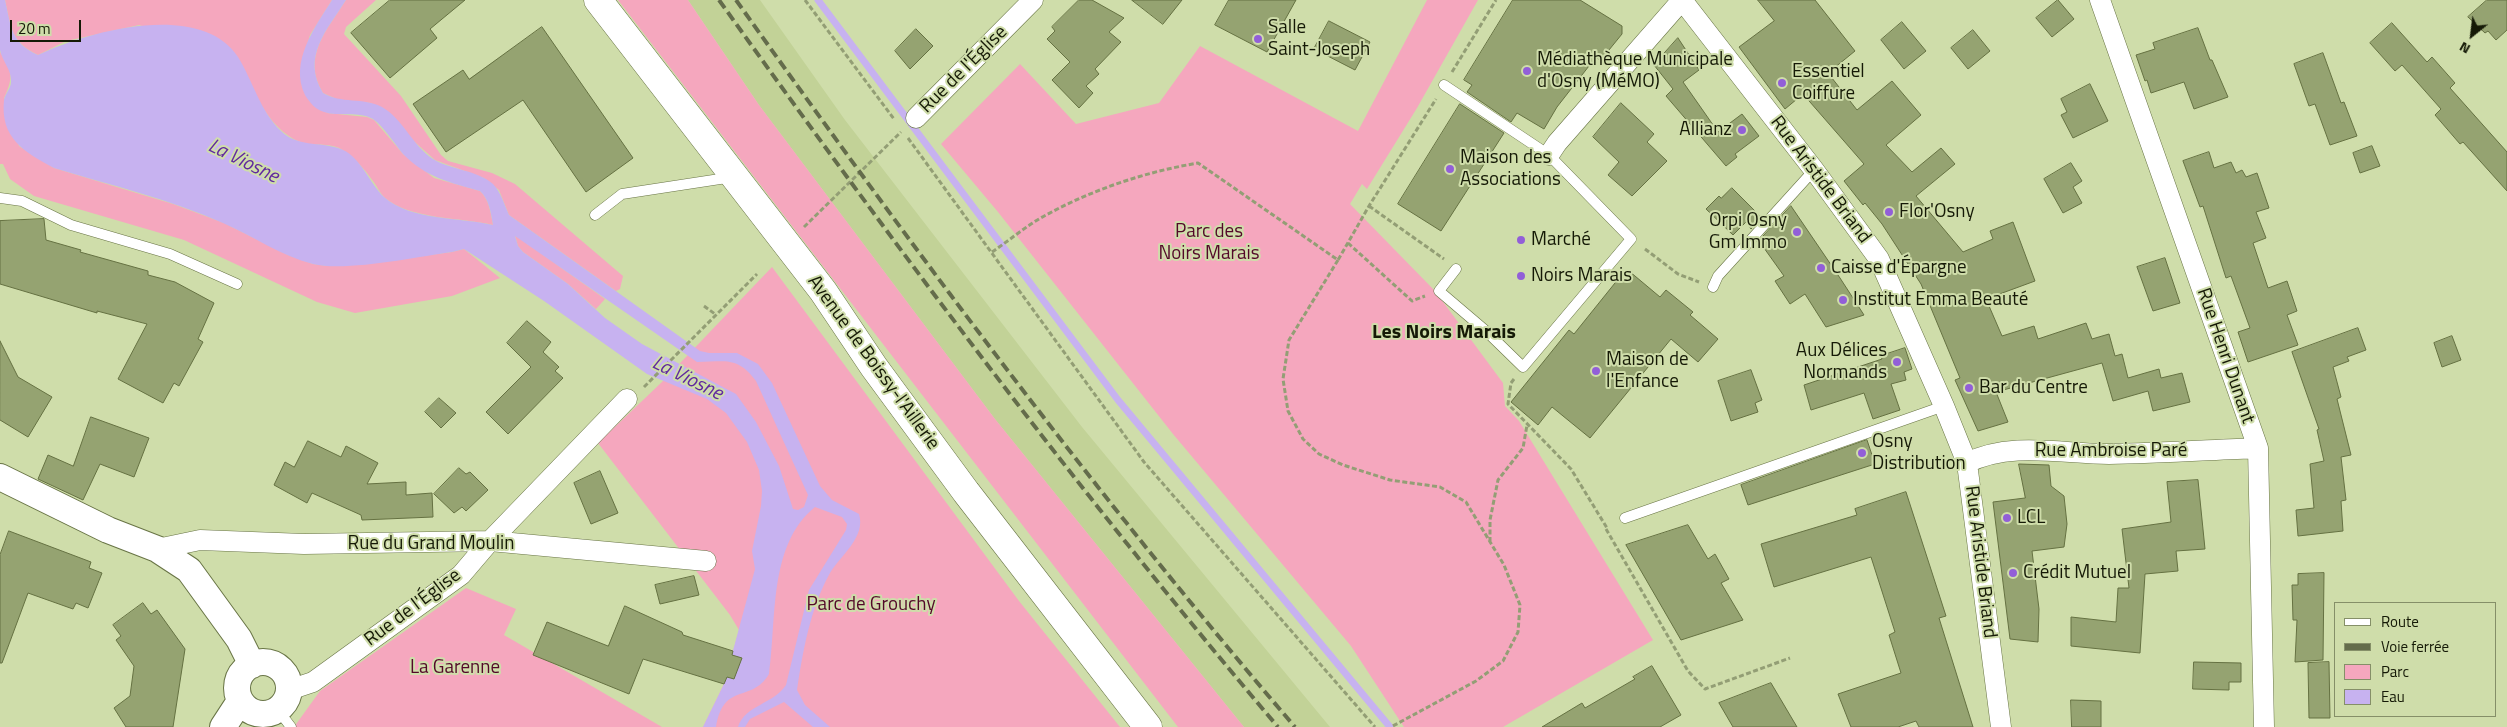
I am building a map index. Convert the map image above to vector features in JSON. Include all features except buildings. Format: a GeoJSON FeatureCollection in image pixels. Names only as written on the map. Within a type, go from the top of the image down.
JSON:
{"type":"FeatureCollection","features":[{"type":"Feature","properties":{"kind":"main road","name":"Avenue de Boissy-l'Aillerie"},"geometry":{"type":"LineString","coordinates":[[598,0],[823,291],[874,366],[966,492],[1148,727]]}},
{"type":"Feature","properties":{"kind":"street","name":"Rue de l'Église"},"geometry":{"type":"LineString","coordinates":[[916,118],[1033,0]]}},
{"type":"Feature","properties":{"kind":"street"},"geometry":{"type":"LineString","coordinates":[[1550,155],[1557,144],[1682,0]]}},
{"type":"Feature","properties":{"kind":"street","name":"Rue Aristide Briand"},"geometry":{"type":"LineString","coordinates":[[1682,0],[1814,170],[1879,259],[1944,406],[1967,463],[2001,727]]}},
{"type":"Feature","properties":{"kind":"street","name":"Rue Henri Dunant"},"geometry":{"type":"LineString","coordinates":[[2100,0],[2258,448],[2264,727]]}},
{"type":"Feature","properties":{"kind":"street","name":"Rue de l'Église"},"geometry":{"type":"LineString","coordinates":[[286,709],[313,682],[461,575],[490,541],[627,399]]}},
{"type":"Feature","properties":{"kind":"street","name":"Rue Ambroise Paré"},"geometry":{"type":"LineString","coordinates":[[1967,463],[1986,454],[2015,450],[2130,454],[2258,448]]}},
{"type":"Feature","properties":{"kind":"street"},"geometry":{"type":"LineString","coordinates":[[0,477],[108,530],[157,549],[189,570],[239,639],[252,665]]}},
{"type":"Feature","properties":{"kind":"street","name":"Rue du Grand Moulin"},"geometry":{"type":"LineString","coordinates":[[157,549],[200,540],[304,544],[490,541],[706,561]]}},
{"type":"Feature","properties":{"kind":"street"},"geometry":{"type":"LineString","coordinates":[[270,663],[278,667],[284,673],[286,709],[270,714],[253,712],[240,701],[237,684],[240,676],[252,665],[270,663]]}},
{"type":"Feature","properties":{"kind":"street"},"geometry":{"type":"LineString","coordinates":[[223,727],[240,701]]}},
{"type":"Feature","properties":{"kind":"lane"},"geometry":{"type":"LineString","coordinates":[[1444,85],[1550,155],[1631,239],[1523,367],[1486,331],[1440,291],[1456,269]]}},
{"type":"Feature","properties":{"kind":"lane"},"geometry":{"type":"LineString","coordinates":[[1714,287],[1718,276],[1814,170]]}},
{"type":"Feature","properties":{"kind":"lane"},"geometry":{"type":"LineString","coordinates":[[595,215],[622,194],[734,177]]}},
{"type":"Feature","properties":{"kind":"lane"},"geometry":{"type":"LineString","coordinates":[[0,198],[22,201],[71,225],[170,254],[237,284]]}},
{"type":"Feature","properties":{"kind":"lane"},"geometry":{"type":"LineString","coordinates":[[1625,518],[1944,406]]}},
{"type":"Feature","properties":{"kind":"path"},"geometry":{"type":"LineString","coordinates":[[806,0],[897,123]]}},
{"type":"Feature","properties":{"kind":"path"},"geometry":{"type":"LineString","coordinates":[[1392,726],[1476,681],[1503,660],[1518,632],[1520,605],[1504,565],[1466,502],[1440,487],[1390,480],[1343,465],[1320,454],[1303,439],[1288,411],[1283,379],[1289,340],[1496,0]]}},
{"type":"Feature","properties":{"kind":"path"},"geometry":{"type":"LineString","coordinates":[[799,233],[902,130],[1144,462],[1375,727]]}},
{"type":"Feature","properties":{"kind":"path"},"geometry":{"type":"LineString","coordinates":[[992,253],[1044,215],[1097,191],[1159,170],[1198,163],[1338,260]]}},
{"type":"Feature","properties":{"kind":"path"},"geometry":{"type":"LineString","coordinates":[[1369,206],[1456,269]]}},
{"type":"Feature","properties":{"kind":"path"},"geometry":{"type":"LineString","coordinates":[[1631,239],[1678,274],[1714,287]]}},
{"type":"Feature","properties":{"kind":"path"},"geometry":{"type":"LineString","coordinates":[[1348,243],[1412,301],[1440,291]]}},
{"type":"Feature","properties":{"kind":"path"},"geometry":{"type":"LineString","coordinates":[[648,385],[689,340],[756,274]]}},
{"type":"Feature","properties":{"kind":"path"},"geometry":{"type":"LineString","coordinates":[[704,306],[715,314]]}},
{"type":"Feature","properties":{"kind":"path"},"geometry":{"type":"LineString","coordinates":[[1523,367],[1511,383],[1508,404],[1570,469],[1688,671],[1705,690],[1790,658]]}},
{"type":"Feature","properties":{"kind":"path"},"geometry":{"type":"LineString","coordinates":[[1490,543],[1490,520],[1498,480],[1523,448],[1527,425]]}},
{"type":"Feature","properties":{"kind":"path"},"geometry":{"type":"LineString","coordinates":[[1606,528],[1625,518]]}},
{"type":"Feature","properties":{"kind":"shaded area"},"geometry":{"type":"Polygon","coordinates":[[[688,0],[760,0],[845,120],[1082,427],[1330,727],[1244,727],[995,419],[759,105],[688,0]]]}},
{"type":"Feature","properties":{"kind":"green space"},"geometry":{"type":"Polygon","coordinates":[[[5,0],[332,0],[310,35],[301,65],[327,113],[367,117],[374,120],[403,154],[434,178],[480,191],[488,202],[493,225],[436,217],[408,210],[384,197],[363,168],[346,152],[337,147],[300,142],[288,135],[278,127],[261,105],[237,56],[139,25],[66,41],[38,55],[22,45],[17,39],[11,26],[5,0]]]}},
{"type":"Feature","properties":{"kind":"green space"},"geometry":{"type":"Polygon","coordinates":[[[346,0],[376,0],[346,27],[344,34],[401,96],[441,155],[448,161],[492,173],[515,184],[623,276],[620,289],[616,291],[509,215],[499,190],[484,178],[435,160],[371,103],[339,100],[323,93],[317,80],[316,56],[319,44],[346,0]]]}},
{"type":"Feature","properties":{"kind":"green space"},"geometry":{"type":"Polygon","coordinates":[[[618,0],[688,0],[759,105],[995,419],[1244,727],[1178,727],[618,0]]]}},
{"type":"Feature","properties":{"kind":"green space","name":"Parc des Noirs Marais"},"geometry":{"type":"Polygon","coordinates":[[[1427,0],[1478,0],[1417,108],[1367,189],[1362,184],[1350,204],[1435,291],[1503,383],[1505,406],[1519,421],[1653,640],[1503,727],[1404,727],[1351,646],[1173,434],[998,212],[941,144],[1020,64],[1076,124],[1159,103],[1200,46],[1358,131],[1427,0]]]}},
{"type":"Feature","properties":{"kind":"green space"},"geometry":{"type":"Polygon","coordinates":[[[0,52],[9,69],[9,85],[4,98],[19,146],[54,168],[173,204],[224,223],[288,255],[313,264],[328,266],[369,263],[464,249],[500,278],[452,296],[355,313],[317,302],[184,240],[34,196],[10,179],[3,164],[0,164],[0,52]]]}},
{"type":"Feature","properties":{"kind":"green space"},"geometry":{"type":"Polygon","coordinates":[[[515,235],[605,299],[596,309],[568,284],[523,252],[518,246],[515,235]]]}},
{"type":"Feature","properties":{"kind":"green space","name":"Parc de Grouchy"},"geometry":{"type":"Polygon","coordinates":[[[772,267],[1019,601],[1120,727],[703,727],[724,684],[739,630],[730,615],[598,443],[663,381],[772,267]]]}},
{"type":"Feature","properties":{"kind":"green space","name":"La Garenne"},"geometry":{"type":"Polygon","coordinates":[[[466,588],[516,609],[504,635],[662,727],[294,727],[320,691],[466,588]]]}},
{"type":"Feature","properties":{"kind":"water","name":"La Viosne"},"geometry":{"type":"Polygon","coordinates":[[[0,0],[5,0],[11,26],[17,39],[22,45],[38,55],[85,37],[113,30],[172,25],[198,29],[221,40],[238,57],[262,105],[274,123],[287,136],[301,142],[331,146],[346,151],[358,162],[384,197],[395,205],[436,217],[493,225],[488,202],[480,191],[429,174],[411,162],[373,119],[362,115],[336,114],[321,111],[305,95],[301,83],[300,70],[306,45],[332,0],[346,0],[319,44],[316,56],[317,80],[323,93],[337,98],[367,102],[382,107],[396,118],[419,147],[433,159],[487,179],[498,191],[509,215],[700,351],[709,353],[737,353],[758,364],[772,383],[820,486],[832,500],[859,514],[859,530],[856,538],[830,573],[817,601],[805,645],[797,690],[805,705],[830,727],[813,727],[784,702],[750,719],[745,727],[738,727],[747,714],[781,691],[786,685],[809,590],[846,530],[847,524],[842,517],[815,507],[800,523],[789,541],[782,562],[777,584],[769,674],[762,683],[739,694],[725,704],[716,727],[703,727],[724,684],[755,569],[752,551],[761,506],[762,491],[759,470],[747,442],[726,413],[707,399],[647,374],[544,301],[464,249],[362,265],[327,266],[313,264],[290,256],[203,214],[54,168],[43,162],[16,142],[6,124],[4,100],[11,78],[0,50],[0,0]],[[515,236],[518,246],[523,252],[568,284],[605,318],[642,344],[736,394],[756,422],[779,466],[793,509],[798,510],[804,507],[808,495],[756,381],[743,367],[737,364],[723,361],[697,362],[515,236]]]}},
{"type":"Feature","properties":{"kind":"waterway"},"geometry":{"type":"LineString","coordinates":[[818,0],[1118,400],[1390,727]]}},
{"type":"Feature","properties":{"kind":"railway"},"geometry":{"type":"LineString","coordinates":[[719,0],[854,186],[991,369],[1132,550],[1278,727]]}},
{"type":"Feature","properties":{"kind":"railway"},"geometry":{"type":"LineString","coordinates":[[736,0],[870,186],[1007,370],[1149,551],[1295,727]]}},
{"type":"Feature","properties":{"kind":"place","name":"Salle Saint-Joseph"},"geometry":{"type":"Point","coordinates":[1258,39]}},
{"type":"Feature","properties":{"kind":"place","name":"Médiathèque Municipale d'Osny (MéMO)"},"geometry":{"type":"Point","coordinates":[1527,71]}},
{"type":"Feature","properties":{"kind":"place","name":"Essentiel Coiffure"},"geometry":{"type":"Point","coordinates":[1782,83]}},
{"type":"Feature","properties":{"kind":"place","name":"Allianz"},"geometry":{"type":"Point","coordinates":[1742,130]}},
{"type":"Feature","properties":{"kind":"place","name":"Maison des Associations"},"geometry":{"type":"Point","coordinates":[1450,169]}},
{"type":"Feature","properties":{"kind":"place","name":"Flor'Osny"},"geometry":{"type":"Point","coordinates":[1889,212]}},
{"type":"Feature","properties":{"kind":"place","name":"Orpi Osny Gm Immo"},"geometry":{"type":"Point","coordinates":[1797,232]}},
{"type":"Feature","properties":{"kind":"place","name":"Marché"},"geometry":{"type":"Point","coordinates":[1521,240]}},
{"type":"Feature","properties":{"kind":"place","name":"Caisse d'Épargne"},"geometry":{"type":"Point","coordinates":[1821,268]}},
{"type":"Feature","properties":{"kind":"place","name":"Noirs Marais"},"geometry":{"type":"Point","coordinates":[1521,276]}},
{"type":"Feature","properties":{"kind":"place","name":"Institut Emma Beauté"},"geometry":{"type":"Point","coordinates":[1843,300]}},
{"type":"Feature","properties":{"kind":"place","name":"Aux Délices Normands"},"geometry":{"type":"Point","coordinates":[1897,362]}},
{"type":"Feature","properties":{"kind":"place","name":"Maison de l'Enfance"},"geometry":{"type":"Point","coordinates":[1596,371]}},
{"type":"Feature","properties":{"kind":"place","name":"Bar du Centre"},"geometry":{"type":"Point","coordinates":[1969,388]}},
{"type":"Feature","properties":{"kind":"place","name":"Osny Distribution"},"geometry":{"type":"Point","coordinates":[1862,453]}},
{"type":"Feature","properties":{"kind":"place","name":"LCL"},"geometry":{"type":"Point","coordinates":[2007,518]}},
{"type":"Feature","properties":{"kind":"place","name":"Crédit Mutuel"},"geometry":{"type":"Point","coordinates":[2013,573]}},
{"type":"Feature","properties":{"kind":"district","name":"Les Noirs Marais"},"geometry":{"type":"Point","coordinates":[1444,333]}}]}
